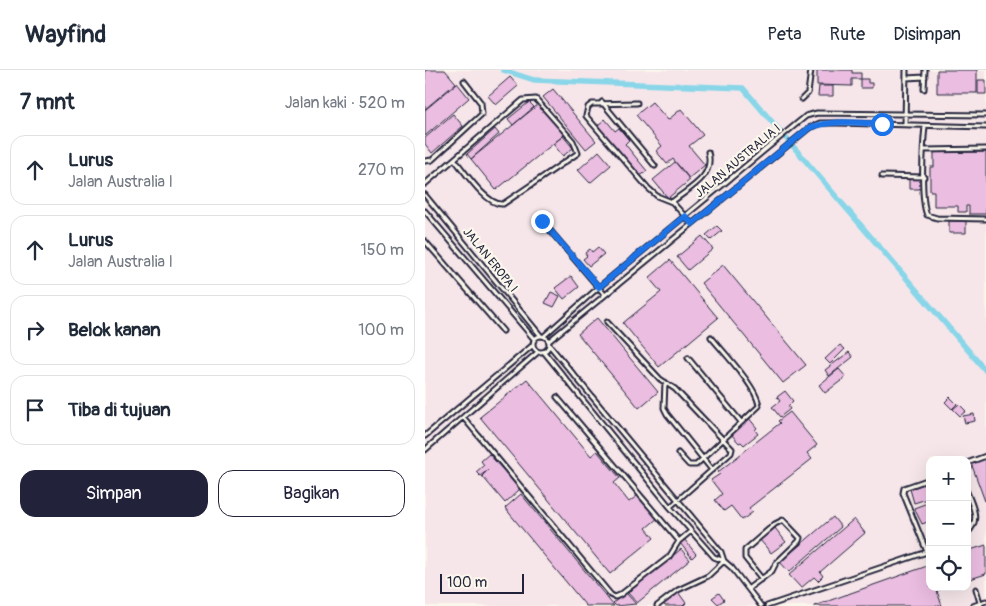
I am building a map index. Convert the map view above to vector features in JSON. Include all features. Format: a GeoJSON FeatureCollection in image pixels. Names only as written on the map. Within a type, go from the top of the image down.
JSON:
{"type":"FeatureCollection","features":[{"type":"Feature","properties":{"kind":"lane"},"geometry":{"type":"LineString","coordinates":[[802,99],[808,93],[811,70]]}},
{"type":"Feature","properties":{"kind":"lane"},"geometry":{"type":"LineString","coordinates":[[905,125],[906,70]]}},
{"type":"Feature","properties":{"kind":"lane"},"geometry":{"type":"LineString","coordinates":[[924,89],[925,70]]}},
{"type":"Feature","properties":{"kind":"lane"},"geometry":{"type":"LineString","coordinates":[[906,78],[925,77]]}},
{"type":"Feature","properties":{"kind":"lane"},"geometry":{"type":"LineString","coordinates":[[425,161],[432,160],[482,114],[481,103],[463,81]]}},
{"type":"Feature","properties":{"kind":"lane"},"geometry":{"type":"LineString","coordinates":[[425,184],[523,100],[528,98],[536,99],[573,141],[578,153],[503,204],[498,205],[494,204],[478,189],[455,160]]}},
{"type":"Feature","properties":{"kind":"lane"},"geometry":{"type":"LineString","coordinates":[[601,102],[655,166]]}},
{"type":"Feature","properties":{"kind":"lane"},"geometry":{"type":"LineString","coordinates":[[637,103],[601,102],[588,108],[586,116],[648,188],[657,196],[671,202],[692,224]]}},
{"type":"Feature","properties":{"kind":"lane","name":"JALAN AUSTRALIA I"},"geometry":{"type":"LineString","coordinates":[[534,339],[542,336],[806,116],[817,113],[986,115]]}},
{"type":"Feature","properties":{"kind":"lane","name":"JALAN AUSTRALIA I"},"geometry":{"type":"LineString","coordinates":[[549,341],[809,128],[820,124],[986,127]]}},
{"type":"Feature","properties":{"kind":"lane"},"geometry":{"type":"LineString","coordinates":[[925,126],[924,177],[925,210],[927,215],[937,218],[986,219]]}},
{"type":"Feature","properties":{"kind":"lane"},"geometry":{"type":"LineString","coordinates":[[924,150],[986,149]]}},
{"type":"Feature","properties":{"kind":"lane"},"geometry":{"type":"LineString","coordinates":[[671,202],[706,174],[710,161],[708,152]]}},
{"type":"Feature","properties":{"kind":"lane"},"geometry":{"type":"LineString","coordinates":[[882,176],[924,177]]}},
{"type":"Feature","properties":{"kind":"lane","name":"JALAN EROPA I"},"geometry":{"type":"LineString","coordinates":[[425,195],[542,336]]}},
{"type":"Feature","properties":{"kind":"lane","name":"JALAN EROPA I"},"geometry":{"type":"LineString","coordinates":[[425,211],[534,339]]}},
{"type":"Feature","properties":{"kind":"lane"},"geometry":{"type":"LineString","coordinates":[[542,221],[605,295]]}},
{"type":"Feature","properties":{"kind":"lane"},"geometry":{"type":"LineString","coordinates":[[425,240],[503,331]]}},
{"type":"Feature","properties":{"kind":"lane"},"geometry":{"type":"LineString","coordinates":[[607,322],[723,438],[732,451],[670,507]]}},
{"type":"Feature","properties":{"kind":"lane"},"geometry":{"type":"LineString","coordinates":[[542,336],[549,341],[549,346],[721,552],[724,561],[749,588],[761,606]]}},
{"type":"Feature","properties":{"kind":"lane"},"geometry":{"type":"LineString","coordinates":[[678,453],[692,466],[703,459],[723,438],[759,406],[758,400],[711,337]]}},
{"type":"Feature","properties":{"kind":"lane"},"geometry":{"type":"LineString","coordinates":[[425,436],[533,345],[534,339]]}},
{"type":"Feature","properties":{"kind":"lane"},"geometry":{"type":"LineString","coordinates":[[533,345],[538,352]]}},
{"type":"Feature","properties":{"kind":"lane"},"geometry":{"type":"LineString","coordinates":[[544,352],[549,346]]}},
{"type":"Feature","properties":{"kind":"lane"},"geometry":{"type":"LineString","coordinates":[[425,450],[538,352],[544,352]]}},
{"type":"Feature","properties":{"kind":"lane"},"geometry":{"type":"LineString","coordinates":[[544,352],[670,507],[714,557],[724,561]]}},
{"type":"Feature","properties":{"kind":"lane"},"geometry":{"type":"LineString","coordinates":[[688,358],[741,422]]}},
{"type":"Feature","properties":{"kind":"lane"},"geometry":{"type":"LineString","coordinates":[[665,382],[664,408],[712,470]]}},
{"type":"Feature","properties":{"kind":"lane"},"geometry":{"type":"LineString","coordinates":[[557,397],[679,541]]}},
{"type":"Feature","properties":{"kind":"lane"},"geometry":{"type":"LineString","coordinates":[[463,418],[611,595],[615,597],[669,558],[679,541],[691,531]]}},
{"type":"Feature","properties":{"kind":"lane"},"geometry":{"type":"LineString","coordinates":[[971,462],[986,456]]}},
{"type":"Feature","properties":{"kind":"lane"},"geometry":{"type":"LineString","coordinates":[[926,480],[910,484],[904,488],[903,493],[926,547]]}},
{"type":"Feature","properties":{"kind":"lane"},"geometry":{"type":"LineString","coordinates":[[971,502],[976,520],[971,529]]}},
{"type":"Feature","properties":{"kind":"lane"},"geometry":{"type":"LineString","coordinates":[[749,588],[772,571],[776,563],[799,541],[800,538],[783,520],[775,524],[745,550],[745,558],[762,578]]}},
{"type":"Feature","properties":{"kind":"lane"},"geometry":{"type":"LineString","coordinates":[[767,606],[926,553]]}},
{"type":"Feature","properties":{"kind":"lane"},"geometry":{"type":"LineString","coordinates":[[657,606],[678,590],[708,576],[724,561]]}},
{"type":"Feature","properties":{"kind":"lane"},"geometry":{"type":"LineString","coordinates":[[976,589],[981,604]]}},
{"type":"Feature","properties":{"kind":"lane"},"geometry":{"type":"LineString","coordinates":[[973,606],[981,604],[986,600]]}},
{"type":"Feature","properties":{"kind":"shaded area"},"geometry":{"type":"Polygon","coordinates":[[[425,70],[986,70],[986,606],[425,606],[425,70]]]}},
{"type":"Feature","properties":{"kind":"building"},"geometry":{"type":"Polygon","coordinates":[[[425,70],[445,70],[456,83],[425,109],[425,70]]]}},
{"type":"Feature","properties":{"kind":"building"},"geometry":{"type":"Polygon","coordinates":[[[817,70],[852,70],[852,73],[861,73],[861,79],[852,79],[852,86],[817,85],[817,70]]]}},
{"type":"Feature","properties":{"kind":"building"},"geometry":{"type":"Polygon","coordinates":[[[937,70],[977,70],[977,93],[937,93],[937,70]]]}},
{"type":"Feature","properties":{"kind":"building"},"geometry":{"type":"Polygon","coordinates":[[[510,77],[518,86],[496,105],[488,96],[510,77]]]}},
{"type":"Feature","properties":{"kind":"building"},"geometry":{"type":"Polygon","coordinates":[[[861,79],[868,79],[868,83],[872,83],[872,88],[861,88],[861,79]]]}},
{"type":"Feature","properties":{"kind":"building"},"geometry":{"type":"Polygon","coordinates":[[[978,80],[986,80],[986,94],[978,94],[978,80]]]}},
{"type":"Feature","properties":{"kind":"building"},"geometry":{"type":"Polygon","coordinates":[[[457,83],[469,98],[425,136],[425,110],[457,83]]]}},
{"type":"Feature","properties":{"kind":"building"},"geometry":{"type":"Polygon","coordinates":[[[819,86],[833,86],[833,96],[818,96],[819,86]]]}},
{"type":"Feature","properties":{"kind":"building"},"geometry":{"type":"Polygon","coordinates":[[[553,89],[596,141],[586,149],[543,97],[553,89]]]}},
{"type":"Feature","properties":{"kind":"building"},"geometry":{"type":"Polygon","coordinates":[[[529,102],[534,107],[513,125],[508,119],[529,102]]]}},
{"type":"Feature","properties":{"kind":"building"},"geometry":{"type":"Polygon","coordinates":[[[652,102],[668,120],[681,109],[703,135],[689,146],[705,165],[689,178],[673,159],[667,164],[656,151],[662,146],[636,115],[652,102]]]}},
{"type":"Feature","properties":{"kind":"building"},"geometry":{"type":"Polygon","coordinates":[[[539,104],[564,135],[496,190],[471,159],[539,104]]]}},
{"type":"Feature","properties":{"kind":"building"},"geometry":{"type":"Polygon","coordinates":[[[453,114],[463,126],[432,153],[425,144],[425,138],[453,114]]]}},
{"type":"Feature","properties":{"kind":"building"},"geometry":{"type":"Polygon","coordinates":[[[605,119],[615,131],[619,128],[629,140],[625,144],[647,171],[639,177],[597,126],[605,119]]]}},
{"type":"Feature","properties":{"kind":"building"},"geometry":{"type":"Polygon","coordinates":[[[495,129],[499,134],[471,159],[467,154],[495,129]]]}},
{"type":"Feature","properties":{"kind":"building"},"geometry":{"type":"Polygon","coordinates":[[[563,136],[573,148],[563,156],[553,144],[563,136]]]}},
{"type":"Feature","properties":{"kind":"building"},"geometry":{"type":"Polygon","coordinates":[[[599,151],[611,165],[590,183],[578,170],[599,151]]]}},
{"type":"Feature","properties":{"kind":"building"},"geometry":{"type":"Polygon","coordinates":[[[934,152],[986,152],[986,214],[969,214],[969,206],[966,206],[966,212],[958,212],[958,206],[934,206],[934,191],[930,191],[930,167],[934,167],[934,152]]]}},
{"type":"Feature","properties":{"kind":"building"},"geometry":{"type":"Polygon","coordinates":[[[675,162],[690,180],[668,198],[653,180],[675,162]]]}},
{"type":"Feature","properties":{"kind":"building"},"geometry":{"type":"Polygon","coordinates":[[[909,179],[921,179],[921,189],[909,189],[909,179]]]}},
{"type":"Feature","properties":{"kind":"building"},"geometry":{"type":"Polygon","coordinates":[[[949,221],[966,221],[966,233],[949,233],[949,221]]]}},
{"type":"Feature","properties":{"kind":"building"},"geometry":{"type":"Polygon","coordinates":[[[717,226],[722,231],[711,240],[706,235],[717,226]]]}},
{"type":"Feature","properties":{"kind":"building"},"geometry":{"type":"Polygon","coordinates":[[[702,236],[713,249],[688,270],[677,257],[702,236]]]}},
{"type":"Feature","properties":{"kind":"building"},"geometry":{"type":"Polygon","coordinates":[[[598,247],[604,254],[589,266],[583,259],[587,256],[585,253],[590,249],[592,252],[598,247]]]}},
{"type":"Feature","properties":{"kind":"building"},"geometry":{"type":"Polygon","coordinates":[[[670,260],[718,318],[659,367],[623,323],[661,292],[649,278],[670,260]]]}},
{"type":"Feature","properties":{"kind":"building"},"geometry":{"type":"Polygon","coordinates":[[[723,265],[806,365],[783,383],[701,283],[723,265]]]}},
{"type":"Feature","properties":{"kind":"building"},"geometry":{"type":"Polygon","coordinates":[[[571,276],[579,287],[564,299],[555,288],[571,276]]]}},
{"type":"Feature","properties":{"kind":"building"},"geometry":{"type":"Polygon","coordinates":[[[551,292],[560,296],[554,307],[545,303],[551,292]]]}},
{"type":"Feature","properties":{"kind":"building"},"geometry":{"type":"Polygon","coordinates":[[[597,318],[658,392],[639,408],[578,334],[597,318]]]}},
{"type":"Feature","properties":{"kind":"building"},"geometry":{"type":"Polygon","coordinates":[[[840,345],[845,349],[830,364],[825,359],[840,345]]]}},
{"type":"Feature","properties":{"kind":"building"},"geometry":{"type":"Polygon","coordinates":[[[849,352],[853,357],[829,376],[825,370],[849,352]]]}},
{"type":"Feature","properties":{"kind":"building"},"geometry":{"type":"Polygon","coordinates":[[[839,369],[846,377],[825,393],[819,385],[839,369]]]}},
{"type":"Feature","properties":{"kind":"building"},"geometry":{"type":"Polygon","coordinates":[[[527,379],[591,456],[597,451],[620,478],[614,483],[629,502],[638,495],[658,518],[646,528],[654,538],[610,574],[480,417],[527,379]]]}},
{"type":"Feature","properties":{"kind":"building"},"geometry":{"type":"Polygon","coordinates":[[[785,391],[793,401],[788,406],[790,409],[780,417],[772,407],[780,401],[777,397],[785,391]]]}},
{"type":"Feature","properties":{"kind":"building"},"geometry":{"type":"Polygon","coordinates":[[[950,397],[957,404],[952,409],[945,402],[950,397]]]}},
{"type":"Feature","properties":{"kind":"building"},"geometry":{"type":"Polygon","coordinates":[[[959,404],[966,411],[960,416],[953,409],[959,404]]]}},
{"type":"Feature","properties":{"kind":"building"},"geometry":{"type":"Polygon","coordinates":[[[790,412],[817,445],[807,453],[812,459],[749,508],[753,512],[742,520],[731,506],[724,511],[715,500],[722,494],[711,480],[720,474],[718,472],[780,423],[778,421],[790,412]]]}},
{"type":"Feature","properties":{"kind":"building"},"geometry":{"type":"Polygon","coordinates":[[[974,414],[975,421],[965,423],[963,416],[974,414]]]}},
{"type":"Feature","properties":{"kind":"building"},"geometry":{"type":"Polygon","coordinates":[[[748,417],[757,428],[755,430],[758,434],[744,445],[741,442],[739,443],[730,433],[748,417]]]}},
{"type":"Feature","properties":{"kind":"building"},"geometry":{"type":"Polygon","coordinates":[[[489,454],[520,489],[505,503],[482,476],[488,470],[480,476],[476,472],[484,465],[481,461],[489,454]]]}},
{"type":"Feature","properties":{"kind":"building"},"geometry":{"type":"Polygon","coordinates":[[[986,458],[986,504],[971,463],[986,458]]]}},
{"type":"Feature","properties":{"kind":"building"},"geometry":{"type":"Polygon","coordinates":[[[926,483],[926,499],[914,503],[910,489],[926,483]]]}},
{"type":"Feature","properties":{"kind":"building"},"geometry":{"type":"Polygon","coordinates":[[[521,494],[614,606],[586,606],[505,508],[521,494]]]}},
{"type":"Feature","properties":{"kind":"building"},"geometry":{"type":"Polygon","coordinates":[[[926,504],[926,522],[922,524],[914,508],[926,504]]]}},
{"type":"Feature","properties":{"kind":"building"},"geometry":{"type":"Polygon","coordinates":[[[833,517],[841,527],[789,572],[780,562],[833,517]]]}},
{"type":"Feature","properties":{"kind":"building"},"geometry":{"type":"Polygon","coordinates":[[[854,519],[865,533],[820,572],[823,576],[818,581],[814,577],[801,588],[789,575],[854,519]]]}},
{"type":"Feature","properties":{"kind":"building"},"geometry":{"type":"Polygon","coordinates":[[[775,528],[786,542],[771,553],[760,540],[775,528]]]}},
{"type":"Feature","properties":{"kind":"building"},"geometry":{"type":"Polygon","coordinates":[[[684,539],[696,554],[692,558],[680,543],[684,539]]]}},
{"type":"Feature","properties":{"kind":"building"},"geometry":{"type":"Polygon","coordinates":[[[986,545],[986,574],[971,579],[971,550],[986,545]]]}},
{"type":"Feature","properties":{"kind":"building"},"geometry":{"type":"Polygon","coordinates":[[[681,549],[690,560],[637,603],[628,593],[681,549]]]}},
{"type":"Feature","properties":{"kind":"building"},"geometry":{"type":"Polygon","coordinates":[[[926,566],[926,591],[937,591],[942,606],[814,606],[926,566]]]}},
{"type":"Feature","properties":{"kind":"building"},"geometry":{"type":"Polygon","coordinates":[[[678,592],[686,603],[683,606],[665,606],[663,603],[678,592]]]}},
{"type":"Feature","properties":{"kind":"building"},"geometry":{"type":"Polygon","coordinates":[[[626,593],[636,604],[616,606],[613,603],[626,593]]]}},
{"type":"Feature","properties":{"kind":"building"},"geometry":{"type":"Polygon","coordinates":[[[719,593],[724,600],[718,604],[712,598],[719,593]]]}},
{"type":"Feature","properties":{"kind":"waterway"},"geometry":{"type":"LineString","coordinates":[[503,70],[534,80],[743,88],[986,371]]}},
{"type":"Feature","properties":{"kind":"route"},"geometry":{"type":"LineString","coordinates":[[542,221],[599,287],[685,216],[692,224],[809,128],[820,124],[838,122],[882,124]]}}]}
